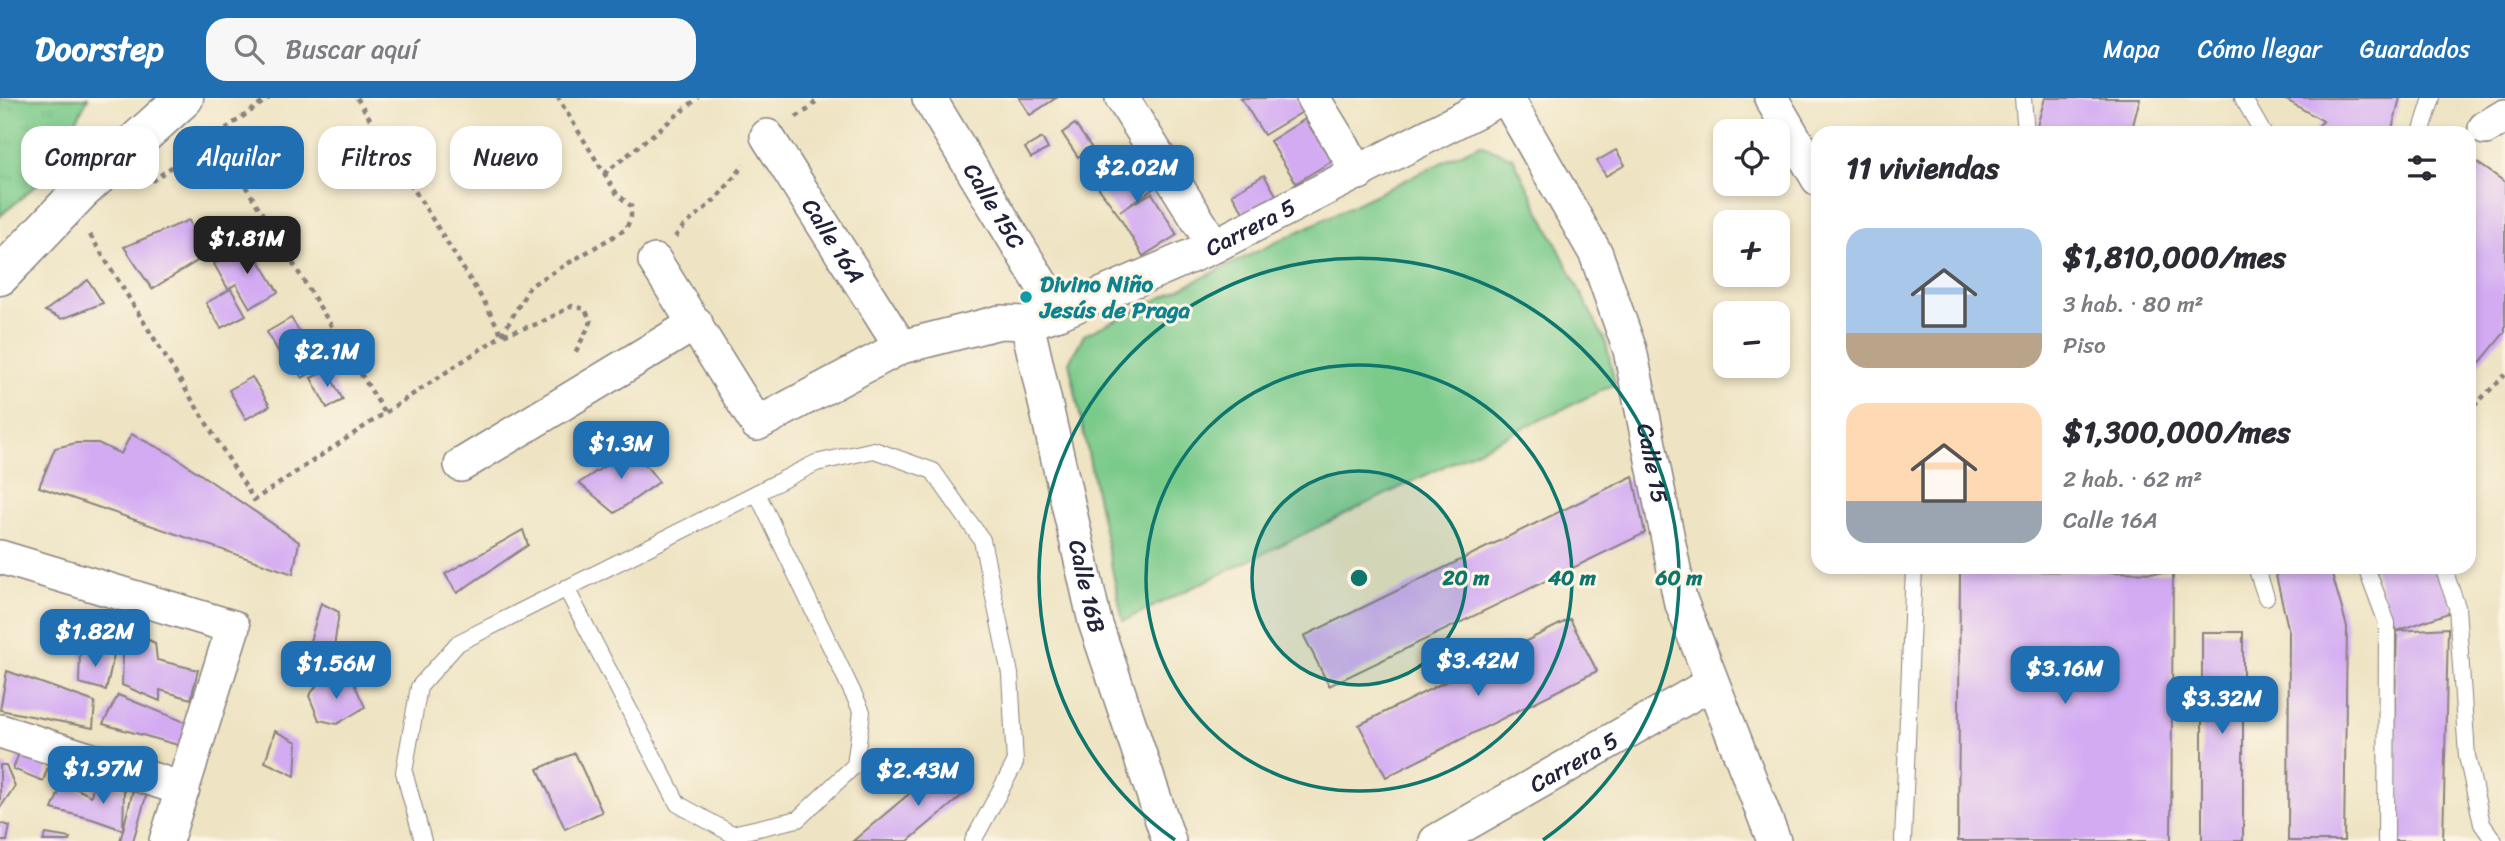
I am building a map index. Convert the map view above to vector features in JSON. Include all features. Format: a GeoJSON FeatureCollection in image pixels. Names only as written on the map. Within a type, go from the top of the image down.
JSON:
{"type":"FeatureCollection","features":[{"type":"Feature","properties":{"kind":"street"},"geometry":{"type":"LineString","coordinates":[[0,276],[80,192],[184,98]]}},
{"type":"Feature","properties":{"kind":"street","name":"Calle 15C"},"geometry":{"type":"LineString","coordinates":[[929,98],[1059,313]]}},
{"type":"Feature","properties":{"kind":"street"},"geometry":{"type":"LineString","coordinates":[[1122,98],[1214,246]]}},
{"type":"Feature","properties":{"kind":"street"},"geometry":{"type":"LineString","coordinates":[[1313,98],[1359,173]]}},
{"type":"Feature","properties":{"kind":"street","name":"Carrera 5"},"geometry":{"type":"LineString","coordinates":[[696,323],[757,424],[901,347],[1000,322],[1027,323],[1059,313],[1214,246],[1505,98]]}},
{"type":"Feature","properties":{"kind":"street","name":"Calle 15"},"geometry":{"type":"LineString","coordinates":[[1505,98],[1596,254],[1630,350],[1680,599],[1774,841]]}},
{"type":"Feature","properties":{"kind":"street"},"geometry":{"type":"LineString","coordinates":[[1771,98],[1811,167]]}},
{"type":"Feature","properties":{"kind":"street","name":"Calle 16A"},"geometry":{"type":"LineString","coordinates":[[767,136],[901,347]]}},
{"type":"Feature","properties":{"kind":"street"},"geometry":{"type":"LineString","coordinates":[[461,465],[696,323],[655,261]]}},
{"type":"Feature","properties":{"kind":"street","name":"Calle 16B"},"geometry":{"type":"LineString","coordinates":[[1027,323],[1095,622],[1169,841]]}},
{"type":"Feature","properties":{"kind":"street"},"geometry":{"type":"LineString","coordinates":[[0,557],[233,628],[166,841]]}},
{"type":"Feature","properties":{"kind":"street","name":"Carrera 5"},"geometry":{"type":"LineString","coordinates":[[1436,841],[1712,683]]}},
{"type":"Feature","properties":{"kind":"street"},"geometry":{"type":"LineString","coordinates":[[0,731],[183,789]]}},
{"type":"Feature","properties":{"kind":"lane"},"geometry":{"type":"LineString","coordinates":[[2023,98],[2025,126]]}},
{"type":"Feature","properties":{"kind":"lane"},"geometry":{"type":"LineString","coordinates":[[2243,98],[2259,126]]}},
{"type":"Feature","properties":{"kind":"lane"},"geometry":{"type":"LineString","coordinates":[[2423,126],[2432,98]]}},
{"type":"Feature","properties":{"kind":"lane"},"geometry":{"type":"LineString","coordinates":[[423,841],[404,772],[419,687],[458,643],[816,463],[874,450],[933,471],[982,540],[1010,674],[1015,763],[973,841]]}},
{"type":"Feature","properties":{"kind":"lane"},"geometry":{"type":"LineString","coordinates":[[566,588],[678,804],[732,834],[798,819],[855,765],[862,712],[757,493]]}},
{"type":"Feature","properties":{"kind":"lane"},"geometry":{"type":"LineString","coordinates":[[1903,841],[1914,574]]}},
{"type":"Feature","properties":{"kind":"lane"},"geometry":{"type":"LineString","coordinates":[[2258,574],[2266,597]]}},
{"type":"Feature","properties":{"kind":"lane"},"geometry":{"type":"LineString","coordinates":[[2368,574],[2386,623],[2386,841]]}},
{"type":"Feature","properties":{"kind":"lane"},"geometry":{"type":"LineString","coordinates":[[2445,574],[2457,607],[2467,756],[2482,824],[2494,841]]}},
{"type":"Feature","properties":{"kind":"path"},"geometry":{"type":"LineString","coordinates":[[357,98],[502,335]]}},
{"type":"Feature","properties":{"kind":"path"},"geometry":{"type":"LineString","coordinates":[[502,335],[530,286],[626,229],[631,218],[631,206],[617,194],[558,98]]}},
{"type":"Feature","properties":{"kind":"path"},"geometry":{"type":"LineString","coordinates":[[604,174],[698,98]]}},
{"type":"Feature","properties":{"kind":"path"},"geometry":{"type":"LineString","coordinates":[[247,189],[385,413]]}},
{"type":"Feature","properties":{"kind":"path"},"geometry":{"type":"LineString","coordinates":[[86,229],[254,500],[502,335],[540,323],[572,306],[585,309],[591,322],[573,357]]}},
{"type":"Feature","properties":{"kind":"path"},"geometry":{"type":"LineString","coordinates":[[2476,404],[2505,375]]}},
{"type":"Feature","properties":{"kind":"green space"},"geometry":{"type":"Polygon","coordinates":[[[0,98],[88,98],[73,126],[21,126],[21,189],[32,189],[0,216],[0,98]]]}},
{"type":"Feature","properties":{"kind":"green space"},"geometry":{"type":"Polygon","coordinates":[[[1480,144],[1513,158],[1606,343],[1615,384],[1123,621],[1069,362],[1084,335],[1480,144]]]}},
{"type":"Feature","properties":{"kind":"building"},"geometry":{"type":"Polygon","coordinates":[[[1019,98],[1056,98],[1030,115],[1019,98]]]}},
{"type":"Feature","properties":{"kind":"building"},"geometry":{"type":"Polygon","coordinates":[[[1241,98],[1296,98],[1304,111],[1264,135],[1241,98]]]}},
{"type":"Feature","properties":{"kind":"building"},"geometry":{"type":"Polygon","coordinates":[[[2045,98],[2140,98],[2133,126],[2037,126],[2045,98]]]}},
{"type":"Feature","properties":{"kind":"building"},"geometry":{"type":"Polygon","coordinates":[[[2283,98],[2400,98],[2393,126],[2318,126],[2323,121],[2283,98]]]}},
{"type":"Feature","properties":{"kind":"building"},"geometry":{"type":"Polygon","coordinates":[[[1305,119],[1332,161],[1296,183],[1270,141],[1305,119]]]}},
{"type":"Feature","properties":{"kind":"building"},"geometry":{"type":"Polygon","coordinates":[[[1075,124],[1091,147],[1078,157],[1062,133],[1075,124]]]}},
{"type":"Feature","properties":{"kind":"building"},"geometry":{"type":"Polygon","coordinates":[[[1042,138],[1048,149],[1031,158],[1025,148],[1042,138]]]}},
{"type":"Feature","properties":{"kind":"building"},"geometry":{"type":"Polygon","coordinates":[[[1616,150],[1625,165],[1606,176],[1597,161],[1616,150]]]}},
{"type":"Feature","properties":{"kind":"building"},"geometry":{"type":"Polygon","coordinates":[[[1134,155],[1156,187],[1120,211],[1152,193],[1177,235],[1143,256],[1095,183],[1134,155]]]}},
{"type":"Feature","properties":{"kind":"building"},"geometry":{"type":"Polygon","coordinates":[[[2476,162],[2505,182],[2505,332],[2476,367],[2476,162]]]}},
{"type":"Feature","properties":{"kind":"building"},"geometry":{"type":"Polygon","coordinates":[[[1264,175],[1278,198],[1246,217],[1232,194],[1264,175]]]}},
{"type":"Feature","properties":{"kind":"building"},"geometry":{"type":"Polygon","coordinates":[[[189,220],[202,258],[152,289],[124,247],[189,220]]]}},
{"type":"Feature","properties":{"kind":"building"},"geometry":{"type":"Polygon","coordinates":[[[249,244],[278,292],[250,308],[236,284],[228,289],[214,264],[249,244]]]}},
{"type":"Feature","properties":{"kind":"building"},"geometry":{"type":"Polygon","coordinates":[[[88,280],[103,303],[62,319],[45,311],[88,280]]]}},
{"type":"Feature","properties":{"kind":"building"},"geometry":{"type":"Polygon","coordinates":[[[231,289],[246,315],[221,328],[206,303],[231,289]]]}},
{"type":"Feature","properties":{"kind":"building"},"geometry":{"type":"Polygon","coordinates":[[[291,318],[322,367],[302,378],[291,360],[285,363],[267,332],[291,318]]]}},
{"type":"Feature","properties":{"kind":"building"},"geometry":{"type":"Polygon","coordinates":[[[327,370],[343,400],[327,408],[311,378],[327,370]]]}},
{"type":"Feature","properties":{"kind":"building"},"geometry":{"type":"Polygon","coordinates":[[[252,377],[270,406],[246,419],[229,390],[252,377]]]}},
{"type":"Feature","properties":{"kind":"building"},"geometry":{"type":"Polygon","coordinates":[[[131,434],[171,454],[299,542],[293,574],[39,487],[55,448],[76,443],[98,443],[121,454],[131,434]]]}},
{"type":"Feature","properties":{"kind":"building"},"geometry":{"type":"Polygon","coordinates":[[[632,448],[659,482],[615,513],[579,483],[632,448]]]}},
{"type":"Feature","properties":{"kind":"building"},"geometry":{"type":"Polygon","coordinates":[[[1633,476],[1645,533],[1329,686],[1304,636],[1633,476]]]}},
{"type":"Feature","properties":{"kind":"building"},"geometry":{"type":"Polygon","coordinates":[[[523,530],[528,545],[457,593],[445,574],[523,530]]]}},
{"type":"Feature","properties":{"kind":"building"},"geometry":{"type":"Polygon","coordinates":[[[1960,574],[2173,574],[2171,841],[1958,841],[1960,574]]]}},
{"type":"Feature","properties":{"kind":"building"},"geometry":{"type":"Polygon","coordinates":[[[2276,574],[2332,574],[2347,627],[2344,841],[2288,841],[2289,632],[2276,574]]]}},
{"type":"Feature","properties":{"kind":"building"},"geometry":{"type":"Polygon","coordinates":[[[2376,574],[2441,574],[2454,611],[2397,631],[2376,574]]]}},
{"type":"Feature","properties":{"kind":"building"},"geometry":{"type":"Polygon","coordinates":[[[321,603],[339,612],[333,655],[308,648],[321,603]]]}},
{"type":"Feature","properties":{"kind":"building"},"geometry":{"type":"Polygon","coordinates":[[[1570,619],[1597,671],[1386,777],[1359,725],[1570,619]]]}},
{"type":"Feature","properties":{"kind":"building"},"geometry":{"type":"Polygon","coordinates":[[[124,628],[155,643],[157,660],[198,670],[191,699],[160,690],[160,701],[122,685],[124,628]]]}},
{"type":"Feature","properties":{"kind":"building"},"geometry":{"type":"Polygon","coordinates":[[[2448,628],[2443,841],[2391,841],[2397,631],[2448,628]]]}},
{"type":"Feature","properties":{"kind":"building"},"geometry":{"type":"Polygon","coordinates":[[[2202,632],[2243,632],[2243,841],[2202,841],[2202,632]]]}},
{"type":"Feature","properties":{"kind":"building"},"geometry":{"type":"Polygon","coordinates":[[[80,651],[114,655],[106,690],[79,683],[80,651]]]}},
{"type":"Feature","properties":{"kind":"building"},"geometry":{"type":"Polygon","coordinates":[[[7,671],[95,702],[93,728],[0,710],[7,671]]]}},
{"type":"Feature","properties":{"kind":"building"},"geometry":{"type":"Polygon","coordinates":[[[352,679],[365,707],[337,724],[319,720],[309,696],[318,684],[352,679]]]}},
{"type":"Feature","properties":{"kind":"building"},"geometry":{"type":"Polygon","coordinates":[[[118,695],[190,724],[185,747],[103,724],[118,695]]]}},
{"type":"Feature","properties":{"kind":"building"},"geometry":{"type":"Polygon","coordinates":[[[275,731],[297,742],[295,776],[265,762],[275,731]]]}},
{"type":"Feature","properties":{"kind":"building"},"geometry":{"type":"Polygon","coordinates":[[[19,753],[49,764],[43,781],[13,769],[19,753]]]}},
{"type":"Feature","properties":{"kind":"building"},"geometry":{"type":"Polygon","coordinates":[[[575,753],[602,812],[565,829],[538,769],[575,753]]]}},
{"type":"Feature","properties":{"kind":"building"},"geometry":{"type":"Polygon","coordinates":[[[947,762],[970,789],[908,841],[853,841],[947,762]]]}},
{"type":"Feature","properties":{"kind":"building"},"geometry":{"type":"Polygon","coordinates":[[[0,765],[6,765],[15,786],[0,808],[0,765]]]}},
{"type":"Feature","properties":{"kind":"building"},"geometry":{"type":"Polygon","coordinates":[[[95,777],[124,790],[123,830],[52,809],[63,782],[91,796],[95,777]]]}},
{"type":"Feature","properties":{"kind":"building"},"geometry":{"type":"Polygon","coordinates":[[[133,790],[147,793],[133,841],[120,841],[133,790]]]}},
{"type":"Feature","properties":{"kind":"building"},"geometry":{"type":"Polygon","coordinates":[[[0,823],[10,826],[7,841],[0,841],[0,823]]]}},
{"type":"Feature","properties":{"kind":"building"},"geometry":{"type":"Polygon","coordinates":[[[46,834],[70,838],[69,841],[43,841],[46,834]]]}},
{"type":"Feature","properties":{"kind":"place","name":"Divino Niño Jesús de Praga"},"geometry":{"type":"Point","coordinates":[1026,297]}}]}
